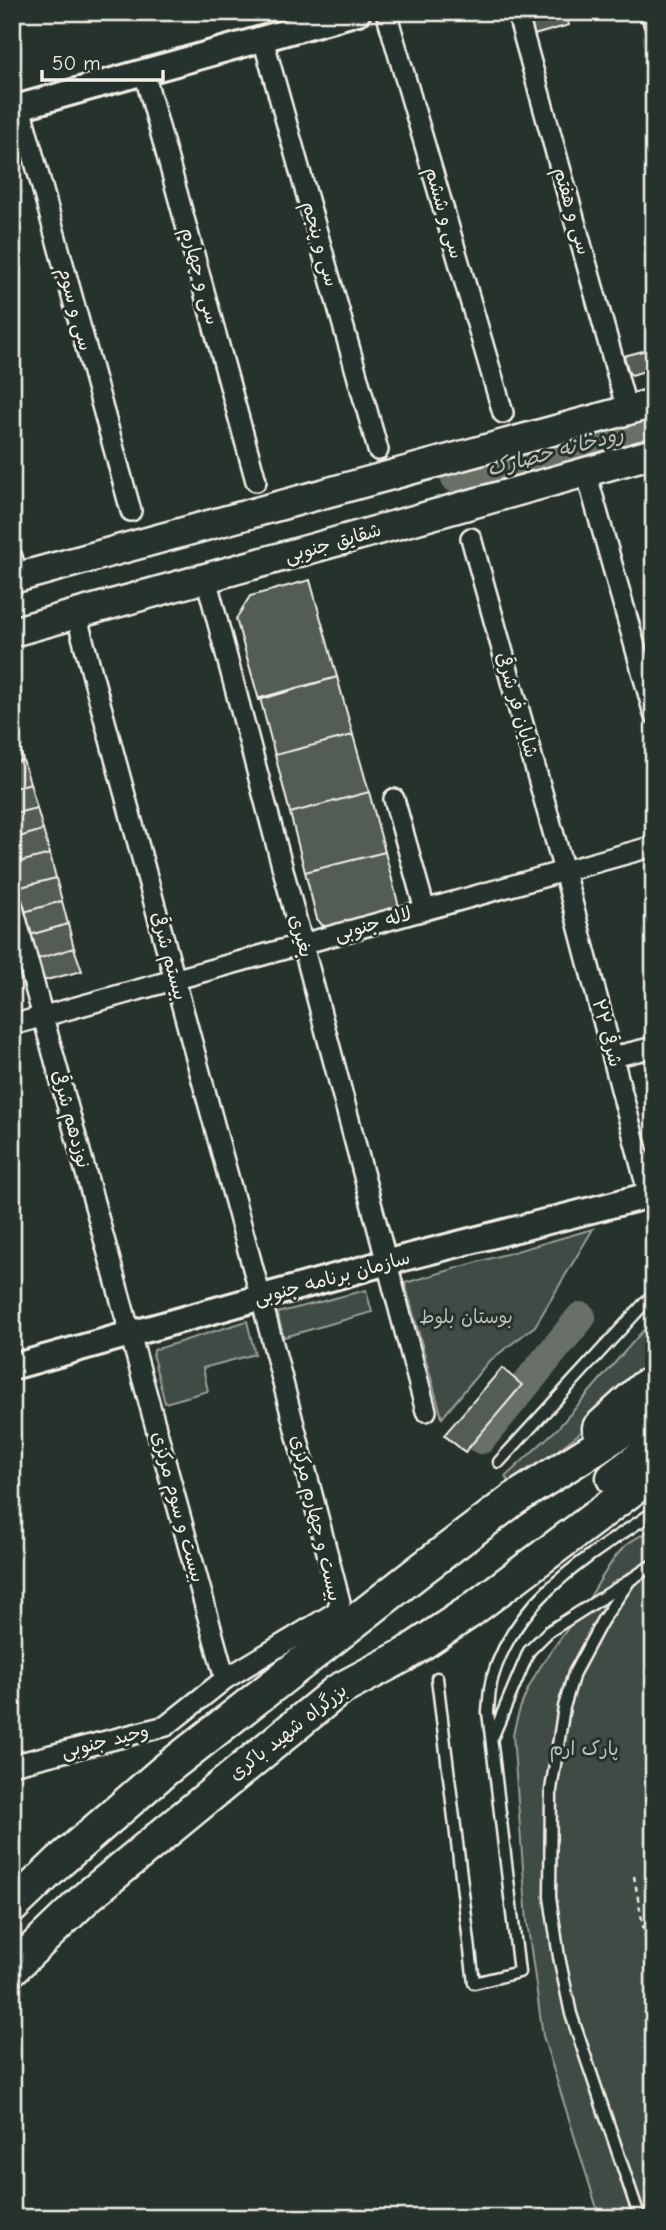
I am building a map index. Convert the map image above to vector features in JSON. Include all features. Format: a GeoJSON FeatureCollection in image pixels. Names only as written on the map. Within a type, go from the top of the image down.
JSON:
{"type":"FeatureCollection","features":[{"type":"Feature","properties":{"kind":"highway"},"geometry":{"type":"LineString","coordinates":[[12,1907],[60,1861],[165,1770],[423,1568],[530,1489],[652,1387]]}},
{"type":"Feature","properties":{"kind":"highway"},"geometry":{"type":"LineString","coordinates":[[337,1691],[654,1447]]}},
{"type":"Feature","properties":{"kind":"highway","name":"بزرگراه شهید باکری"},"geometry":{"type":"LineString","coordinates":[[12,1969],[88,1896],[337,1691],[402,1656],[469,1612],[654,1473]]}},
{"type":"Feature","properties":{"kind":"main road"},"geometry":{"type":"LineString","coordinates":[[14,567],[641,406]]}},
{"type":"Feature","properties":{"kind":"main road","name":"شقایق جنوبی"},"geometry":{"type":"LineString","coordinates":[[12,632],[654,453]]}},
{"type":"Feature","properties":{"kind":"street"},"geometry":{"type":"LineString","coordinates":[[16,108],[358,12]]}},
{"type":"Feature","properties":{"kind":"street","name":"سی و ششم"},"geometry":{"type":"LineString","coordinates":[[386,12],[503,413]]}},
{"type":"Feature","properties":{"kind":"street","name":"سی و هفتم"},"geometry":{"type":"LineString","coordinates":[[517,12],[641,406]]}},
{"type":"Feature","properties":{"kind":"street"},"geometry":{"type":"LineString","coordinates":[[651,12],[654,23]]}},
{"type":"Feature","properties":{"kind":"street","name":"سی و پنجم"},"geometry":{"type":"LineString","coordinates":[[263,39],[378,450]]}},
{"type":"Feature","properties":{"kind":"street","name":"سی و چهارم"},"geometry":{"type":"LineString","coordinates":[[144,72],[256,481]]}},
{"type":"Feature","properties":{"kind":"street","name":"سی و سوم"},"geometry":{"type":"LineString","coordinates":[[16,108],[131,511]]}},
{"type":"Feature","properties":{"kind":"street"},"geometry":{"type":"LineString","coordinates":[[586,472],[654,714]]}},
{"type":"Feature","properties":{"kind":"street","name":"شایان فر شرقی"},"geometry":{"type":"LineString","coordinates":[[471,538],[564,871]]}},
{"type":"Feature","properties":{"kind":"street","name":"بغیری"},"geometry":{"type":"LineString","coordinates":[[206,578],[426,1411]]}},
{"type":"Feature","properties":{"kind":"street","name":"بیستم شرقی"},"geometry":{"type":"LineString","coordinates":[[76,614],[261,1298]]}},
{"type":"Feature","properties":{"kind":"street"},"geometry":{"type":"LineString","coordinates":[[394,799],[425,910]]}},
{"type":"Feature","properties":{"kind":"street","name":"لاله جنوبی"},"geometry":{"type":"LineString","coordinates":[[12,1025],[654,846]]}},
{"type":"Feature","properties":{"kind":"street","name":"۲۲ شرقی"},"geometry":{"type":"LineString","coordinates":[[564,871],[651,1195]]}},
{"type":"Feature","properties":{"kind":"street","name":"نوزدهم شرقی"},"geometry":{"type":"LineString","coordinates":[[12,904],[130,1334]]}},
{"type":"Feature","properties":{"kind":"street"},"geometry":{"type":"LineString","coordinates":[[613,1056],[654,1046]]}},
{"type":"Feature","properties":{"kind":"street","name":"سازمان برنامه جنوبی"},"geometry":{"type":"LineString","coordinates":[[12,1367],[388,1262],[651,1195]]}},
{"type":"Feature","properties":{"kind":"street","name":"بیست و چهارم مرکزی"},"geometry":{"type":"LineString","coordinates":[[225,1679],[336,1612],[340,1602],[261,1298]]}},
{"type":"Feature","properties":{"kind":"street","name":"بیست و سوم مرکزی"},"geometry":{"type":"LineString","coordinates":[[130,1334],[225,1679]]}},
{"type":"Feature","properties":{"kind":"street","name":"وحید جنوبی"},"geometry":{"type":"LineString","coordinates":[[12,1765],[166,1726],[225,1679]]}},
{"type":"Feature","properties":{"kind":"lane"},"geometry":{"type":"LineString","coordinates":[[499,1462],[654,1293]]}},
{"type":"Feature","properties":{"kind":"lane"},"geometry":{"type":"LineString","coordinates":[[436,1678],[474,1983],[520,1972],[488,1712],[491,1682],[501,1653],[527,1611],[584,1560],[654,1512]]}},
{"type":"Feature","properties":{"kind":"lane"},"geometry":{"type":"LineString","coordinates":[[492,1738],[529,1651],[548,1632],[654,1564]]}},
{"type":"Feature","properties":{"kind":"lane"},"geometry":{"type":"LineString","coordinates":[[631,1580],[590,1643],[575,1673],[564,1707],[551,1790],[550,1897],[571,2014],[640,2218]]}},
{"type":"Feature","properties":{"kind":"path"},"geometry":{"type":"LineString","coordinates":[[634,1876],[654,1972]]}},
{"type":"Feature","properties":{"kind":"green space","name":"بوستان بلوط"},"geometry":{"type":"Polygon","coordinates":[[[593,1229],[535,1326],[488,1362],[442,1418],[405,1283],[593,1229]]]}},
{"type":"Feature","properties":{"kind":"green space"},"geometry":{"type":"Polygon","coordinates":[[[366,1290],[372,1312],[284,1337],[277,1313],[366,1290]]]}},
{"type":"Feature","properties":{"kind":"green space"},"geometry":{"type":"Polygon","coordinates":[[[654,1318],[654,1366],[637,1386],[512,1485],[505,1477],[558,1428],[654,1318]]]}},
{"type":"Feature","properties":{"kind":"green space"},"geometry":{"type":"Polygon","coordinates":[[[247,1321],[255,1354],[203,1368],[208,1391],[165,1403],[153,1357],[154,1350],[247,1321]]]}},
{"type":"Feature","properties":{"kind":"green space","name":"پارک ارم"},"geometry":{"type":"Polygon","coordinates":[[[654,1528],[654,2218],[600,2218],[543,2036],[527,1921],[513,1735],[532,1680],[613,1560],[629,1543],[654,1528]]]}},
{"type":"Feature","properties":{"kind":"building"},"geometry":{"type":"Polygon","coordinates":[[[537,12],[565,12],[569,25],[534,35],[528,15],[537,12]]]}},
{"type":"Feature","properties":{"kind":"building"},"geometry":{"type":"Polygon","coordinates":[[[654,348],[654,368],[632,375],[629,373],[624,356],[654,348]]]}},
{"type":"Feature","properties":{"kind":"building"},"geometry":{"type":"Polygon","coordinates":[[[310,580],[337,677],[259,700],[236,619],[250,596],[310,580]]]}},
{"type":"Feature","properties":{"kind":"building"},"geometry":{"type":"Polygon","coordinates":[[[337,677],[353,735],[275,755],[260,698],[337,677]]]}},
{"type":"Feature","properties":{"kind":"building"},"geometry":{"type":"Polygon","coordinates":[[[353,735],[369,792],[290,813],[275,755],[353,735]]]}},
{"type":"Feature","properties":{"kind":"building"},"geometry":{"type":"Polygon","coordinates":[[[17,736],[23,760],[12,763],[12,737],[17,736]]]}},
{"type":"Feature","properties":{"kind":"building"},"geometry":{"type":"Polygon","coordinates":[[[23,760],[30,783],[12,789],[12,763],[23,760]]]}},
{"type":"Feature","properties":{"kind":"building"},"geometry":{"type":"Polygon","coordinates":[[[30,783],[37,808],[12,814],[12,789],[30,783]]]}},
{"type":"Feature","properties":{"kind":"building"},"geometry":{"type":"Polygon","coordinates":[[[369,792],[385,852],[305,872],[290,813],[369,792]]]}},
{"type":"Feature","properties":{"kind":"building"},"geometry":{"type":"Polygon","coordinates":[[[37,808],[43,830],[12,839],[12,814],[37,808]]]}},
{"type":"Feature","properties":{"kind":"building"},"geometry":{"type":"Polygon","coordinates":[[[43,830],[50,854],[12,864],[12,839],[43,830]]]}},
{"type":"Feature","properties":{"kind":"building"},"geometry":{"type":"Polygon","coordinates":[[[385,852],[400,911],[331,928],[322,925],[317,919],[305,872],[385,852]]]}},
{"type":"Feature","properties":{"kind":"building"},"geometry":{"type":"Polygon","coordinates":[[[50,854],[56,878],[17,888],[12,864],[50,854]]]}},
{"type":"Feature","properties":{"kind":"building"},"geometry":{"type":"Polygon","coordinates":[[[56,878],[62,901],[24,912],[17,888],[56,878]]]}},
{"type":"Feature","properties":{"kind":"building"},"geometry":{"type":"Polygon","coordinates":[[[62,901],[68,924],[30,935],[24,912],[62,901]]]}},
{"type":"Feature","properties":{"kind":"building"},"geometry":{"type":"Polygon","coordinates":[[[68,924],[74,948],[37,959],[30,935],[68,924]]]}},
{"type":"Feature","properties":{"kind":"building"},"geometry":{"type":"Polygon","coordinates":[[[74,948],[82,971],[42,981],[37,959],[74,948]]]}},
{"type":"Feature","properties":{"kind":"building"},"geometry":{"type":"Polygon","coordinates":[[[502,1368],[522,1385],[465,1452],[444,1435],[502,1368]]]}},
{"type":"Feature","properties":{"kind":"waterway","name":"رودخانه حصارک"},"geometry":{"type":"LineString","coordinates":[[456,478],[654,425]]}},
{"type":"Feature","properties":{"kind":"waterway"},"geometry":{"type":"LineString","coordinates":[[481,1439],[581,1317]]}}]}
